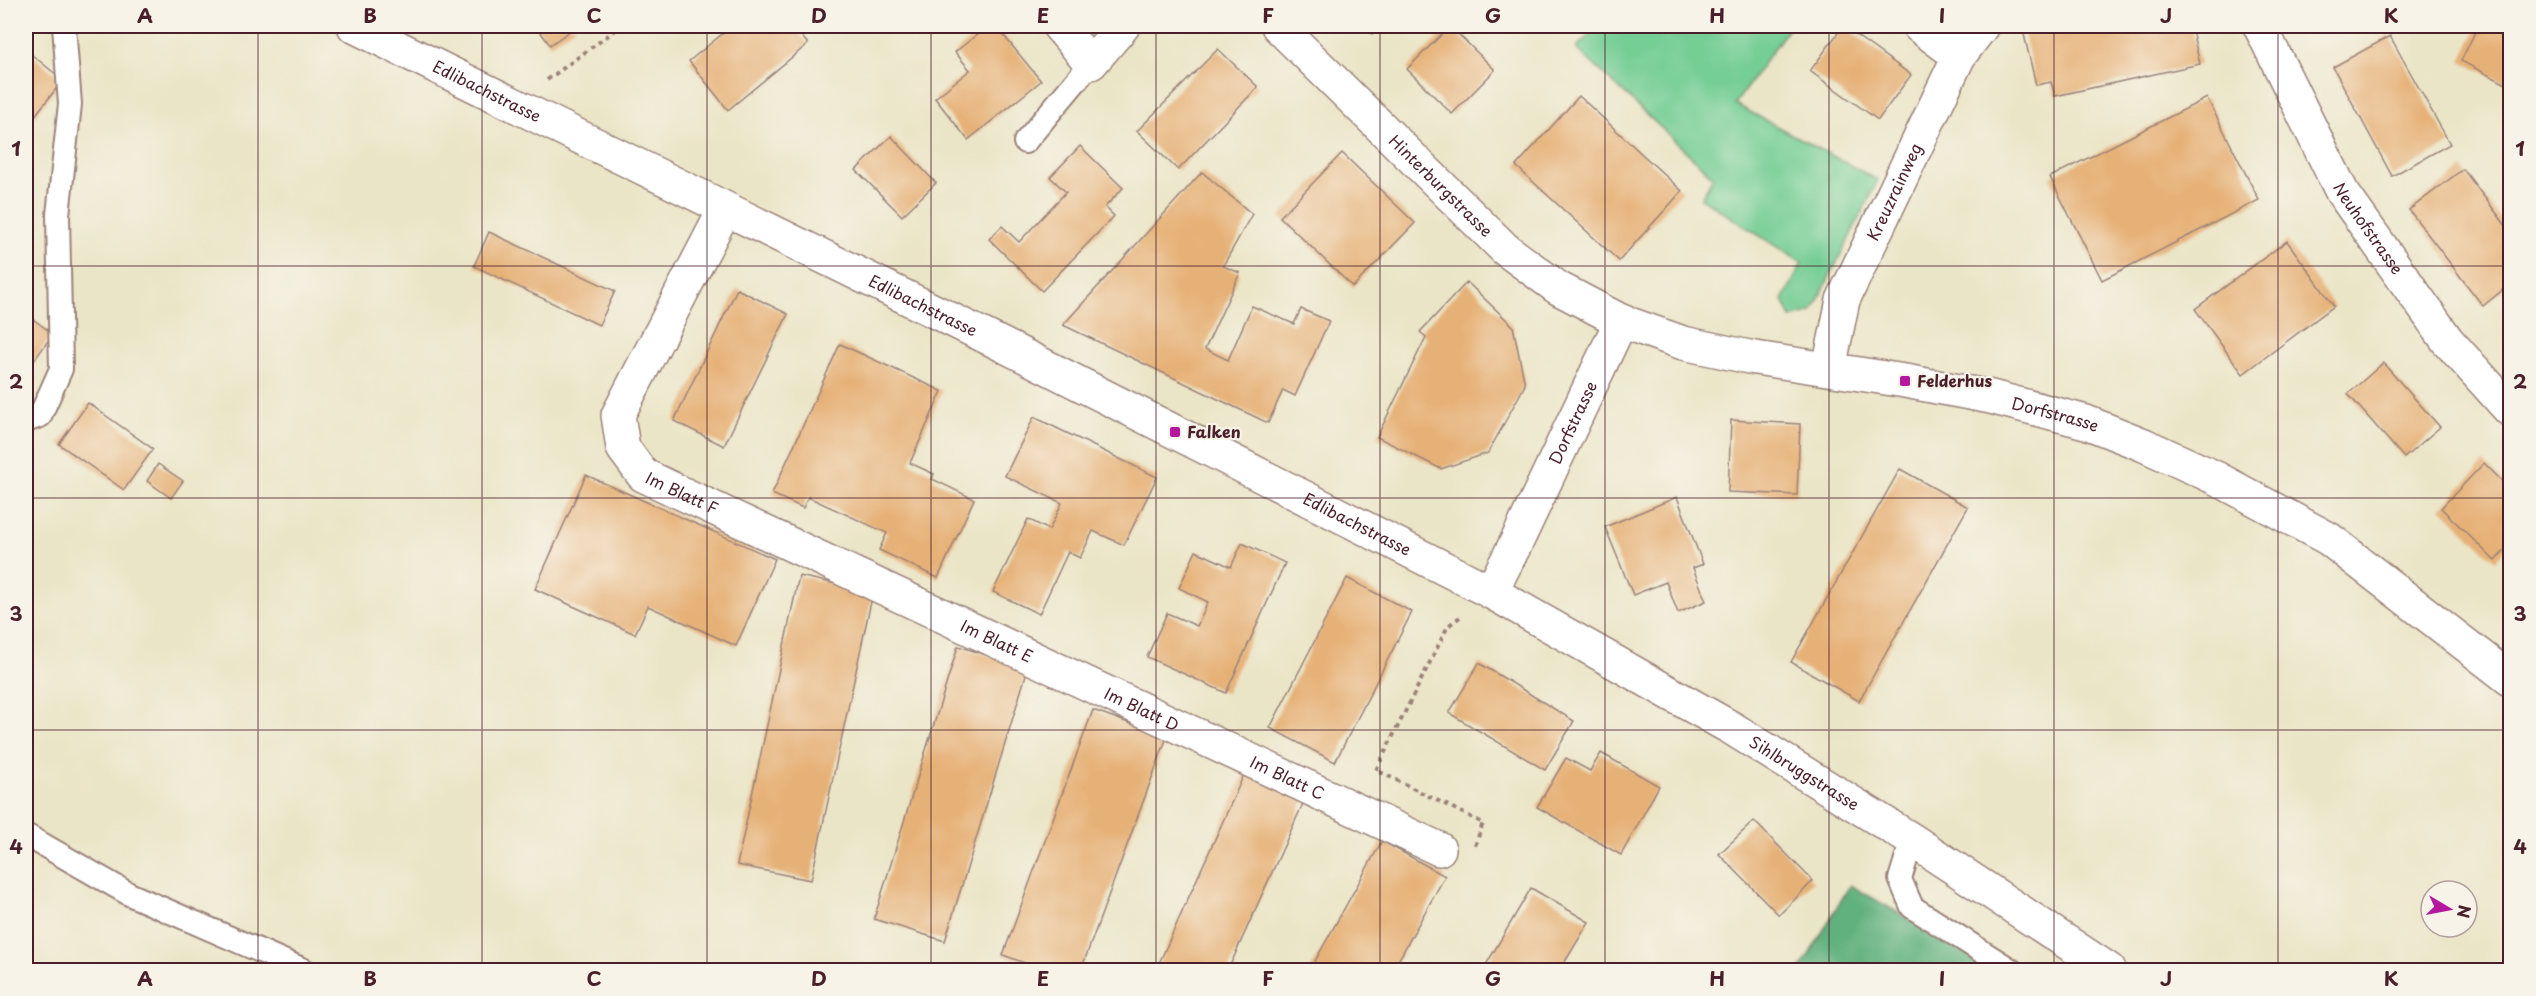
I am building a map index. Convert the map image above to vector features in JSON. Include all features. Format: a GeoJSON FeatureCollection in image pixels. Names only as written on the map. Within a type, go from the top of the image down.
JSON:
{"type":"FeatureCollection","features":[{"type":"Feature","properties":{"kind":"street","name":"Edlibachstrasse"},"geometry":{"type":"LineString","coordinates":[[354,26],[1013,350],[1491,592]]}},
{"type":"Feature","properties":{"kind":"street"},"geometry":{"type":"LineString","coordinates":[[1059,26],[1091,63],[1123,26]]}},
{"type":"Feature","properties":{"kind":"street","name":"Hinterburgstrasse"},"geometry":{"type":"LineString","coordinates":[[1278,26],[1505,249],[1558,288],[1621,321]]}},
{"type":"Feature","properties":{"kind":"street"},"geometry":{"type":"LineString","coordinates":[[1919,26],[1959,56]]}},
{"type":"Feature","properties":{"kind":"street","name":"Kreuzrainweg"},"geometry":{"type":"LineString","coordinates":[[1829,368],[1844,300],[1959,56],[1982,26]]}},
{"type":"Feature","properties":{"kind":"street","name":"Neuhofstrasse"},"geometry":{"type":"LineString","coordinates":[[2260,26],[2342,192],[2447,340],[2511,410]]}},
{"type":"Feature","properties":{"kind":"street","name":"Im Blatt F"},"geometry":{"type":"LineString","coordinates":[[725,209],[618,415],[623,448],[643,475],[927,607]]}},
{"type":"Feature","properties":{"kind":"street","name":"Dorfstrasse"},"geometry":{"type":"LineString","coordinates":[[1491,592],[1621,321],[1683,343],[1749,357],[1829,368],[1991,397],[2085,422],[2216,478],[2329,539],[2511,679]]}},
{"type":"Feature","properties":{"kind":"street","name":"Sihlbruggstrasse"},"geometry":{"type":"LineString","coordinates":[[1491,592],[1733,729],[1912,840],[2109,970]]}},
{"type":"Feature","properties":{"kind":"street","name":"Im Blatt E"},"geometry":{"type":"LineString","coordinates":[[927,607],[1068,674]]}},
{"type":"Feature","properties":{"kind":"street","name":"Im Blatt D"},"geometry":{"type":"LineString","coordinates":[[1068,674],[1216,744]]}},
{"type":"Feature","properties":{"kind":"street","name":"Im Blatt C"},"geometry":{"type":"LineString","coordinates":[[1216,744],[1439,849]]}},
{"type":"Feature","properties":{"kind":"lane"},"geometry":{"type":"LineString","coordinates":[[26,421],[40,416],[60,369],[58,214],[70,104],[64,26]]}},
{"type":"Feature","properties":{"kind":"lane"},"geometry":{"type":"LineString","coordinates":[[1024,142],[1091,63]]}},
{"type":"Feature","properties":{"kind":"lane"},"geometry":{"type":"LineString","coordinates":[[26,835],[129,894],[304,970]]}},
{"type":"Feature","properties":{"kind":"lane"},"geometry":{"type":"LineString","coordinates":[[1912,840],[1900,879],[1912,907],[2011,970]]}},
{"type":"Feature","properties":{"kind":"path"},"geometry":{"type":"LineString","coordinates":[[513,104],[621,26]]}},
{"type":"Feature","properties":{"kind":"path"},"geometry":{"type":"LineString","coordinates":[[1472,856],[1483,823],[1376,770],[1448,626],[1491,592]]}},
{"type":"Feature","properties":{"kind":"green space"},"geometry":{"type":"Polygon","coordinates":[[[1598,26],[1790,26],[1735,104],[1878,180],[1812,312],[1791,318],[1783,300],[1802,263],[1701,198],[1713,177],[1576,48],[1598,26]]]}},
{"type":"Feature","properties":{"kind":"green space"},"geometry":{"type":"Polygon","coordinates":[[[1850,885],[1998,970],[1800,970],[1850,885]]]}},
{"type":"Feature","properties":{"kind":"building"},"geometry":{"type":"Polygon","coordinates":[[[536,26],[577,26],[550,45],[536,26]]]}},
{"type":"Feature","properties":{"kind":"building"},"geometry":{"type":"Polygon","coordinates":[[[732,26],[793,26],[808,44],[728,110],[689,61],[732,26]]]}},
{"type":"Feature","properties":{"kind":"building"},"geometry":{"type":"Polygon","coordinates":[[[988,26],[996,26],[1041,81],[968,140],[935,98],[970,70],[955,52],[988,26]]]}},
{"type":"Feature","properties":{"kind":"building"},"geometry":{"type":"Polygon","coordinates":[[[1363,26],[1380,26],[1372,34],[1363,26]]]}},
{"type":"Feature","properties":{"kind":"building"},"geometry":{"type":"Polygon","coordinates":[[[1450,26],[1495,70],[1452,114],[1407,69],[1450,26]]]}},
{"type":"Feature","properties":{"kind":"building"},"geometry":{"type":"Polygon","coordinates":[[[1843,26],[1911,75],[1878,120],[1810,71],[1843,26]]]}},
{"type":"Feature","properties":{"kind":"building"},"geometry":{"type":"Polygon","coordinates":[[[2022,26],[2191,26],[2200,64],[2055,96],[2051,82],[2036,85],[2022,26]]]}},
{"type":"Feature","properties":{"kind":"building"},"geometry":{"type":"Polygon","coordinates":[[[2478,26],[2510,26],[2510,86],[2461,61],[2478,26]]]}},
{"type":"Feature","properties":{"kind":"building"},"geometry":{"type":"Polygon","coordinates":[[[2390,36],[2450,144],[2392,176],[2333,67],[2390,36]]]}},
{"type":"Feature","properties":{"kind":"building"},"geometry":{"type":"Polygon","coordinates":[[[1218,49],[1258,87],[1178,170],[1137,131],[1218,49]]]}},
{"type":"Feature","properties":{"kind":"building"},"geometry":{"type":"Polygon","coordinates":[[[26,50],[63,80],[26,127],[26,50]]]}},
{"type":"Feature","properties":{"kind":"building"},"geometry":{"type":"Polygon","coordinates":[[[1579,96],[1682,191],[1619,261],[1516,166],[1579,96]]]}},
{"type":"Feature","properties":{"kind":"building"},"geometry":{"type":"Polygon","coordinates":[[[2207,98],[2259,200],[2102,280],[2050,177],[2207,98]]]}},
{"type":"Feature","properties":{"kind":"building"},"geometry":{"type":"Polygon","coordinates":[[[891,136],[936,183],[902,216],[856,170],[891,136]]]}},
{"type":"Feature","properties":{"kind":"building"},"geometry":{"type":"Polygon","coordinates":[[[1080,146],[1123,188],[1105,207],[1114,216],[1042,291],[989,239],[1002,226],[1019,242],[1066,192],[1050,177],[1080,146]]]}},
{"type":"Feature","properties":{"kind":"building"},"geometry":{"type":"Polygon","coordinates":[[[1342,153],[1415,223],[1353,287],[1280,217],[1342,153]]]}},
{"type":"Feature","properties":{"kind":"building"},"geometry":{"type":"Polygon","coordinates":[[[2463,169],[2510,231],[2510,284],[2483,306],[2409,210],[2463,169]]]}},
{"type":"Feature","properties":{"kind":"building"},"geometry":{"type":"Polygon","coordinates":[[[1202,172],[1252,214],[1223,266],[1240,273],[1205,349],[1228,360],[1252,306],[1294,324],[1301,309],[1329,321],[1295,396],[1283,390],[1268,423],[1063,325],[1202,172]]]}},
{"type":"Feature","properties":{"kind":"building"},"geometry":{"type":"Polygon","coordinates":[[[489,232],[615,291],[599,325],[474,266],[489,232]]]}},
{"type":"Feature","properties":{"kind":"building"},"geometry":{"type":"Polygon","coordinates":[[[2287,241],[2334,306],[2243,374],[2195,309],[2287,241]]]}},
{"type":"Feature","properties":{"kind":"building"},"geometry":{"type":"Polygon","coordinates":[[[1467,282],[1513,326],[1525,385],[1488,453],[1441,469],[1377,437],[1426,337],[1420,332],[1467,282]]]}},
{"type":"Feature","properties":{"kind":"building"},"geometry":{"type":"Polygon","coordinates":[[[737,289],[788,314],[724,446],[674,421],[737,289]]]}},
{"type":"Feature","properties":{"kind":"building"},"geometry":{"type":"Polygon","coordinates":[[[26,314],[53,334],[26,372],[26,314]]]}},
{"type":"Feature","properties":{"kind":"building"},"geometry":{"type":"Polygon","coordinates":[[[840,344],[942,391],[910,463],[934,474],[932,479],[974,499],[938,578],[879,550],[887,533],[808,497],[803,508],[772,494],[840,344]]]}},
{"type":"Feature","properties":{"kind":"building"},"geometry":{"type":"Polygon","coordinates":[[[2383,363],[2440,427],[2404,458],[2348,394],[2383,363]]]}},
{"type":"Feature","properties":{"kind":"building"},"geometry":{"type":"Polygon","coordinates":[[[88,403],[153,449],[124,490],[59,444],[88,403]]]}},
{"type":"Feature","properties":{"kind":"building"},"geometry":{"type":"Polygon","coordinates":[[[1034,417],[1157,477],[1124,545],[1093,531],[1080,558],[1068,552],[1039,614],[993,592],[1028,519],[1049,530],[1062,503],[1005,476],[1034,417]]]}},
{"type":"Feature","properties":{"kind":"building"},"geometry":{"type":"Polygon","coordinates":[[[1731,420],[1800,424],[1797,495],[1728,492],[1731,420]]]}},
{"type":"Feature","properties":{"kind":"building"},"geometry":{"type":"Polygon","coordinates":[[[2484,463],[2510,489],[2510,544],[2495,561],[2441,508],[2484,463]]]}},
{"type":"Feature","properties":{"kind":"building"},"geometry":{"type":"Polygon","coordinates":[[[158,464],[183,481],[171,498],[147,481],[158,464]]]}},
{"type":"Feature","properties":{"kind":"building"},"geometry":{"type":"Polygon","coordinates":[[[1900,469],[1968,507],[1859,701],[1791,662],[1900,469]]]}},
{"type":"Feature","properties":{"kind":"building"},"geometry":{"type":"Polygon","coordinates":[[[586,475],[775,559],[736,646],[648,606],[635,634],[535,589],[586,475]]]}},
{"type":"Feature","properties":{"kind":"building"},"geometry":{"type":"Polygon","coordinates":[[[1677,497],[1703,564],[1693,568],[1706,601],[1678,613],[1666,582],[1633,595],[1605,527],[1677,497]]]}},
{"type":"Feature","properties":{"kind":"building"},"geometry":{"type":"Polygon","coordinates":[[[1242,543],[1285,563],[1226,693],[1147,657],[1167,613],[1197,626],[1208,602],[1179,588],[1196,551],[1231,567],[1242,543]]]}},
{"type":"Feature","properties":{"kind":"building"},"geometry":{"type":"Polygon","coordinates":[[[799,576],[873,592],[811,880],[737,865],[799,576]]]}},
{"type":"Feature","properties":{"kind":"building"},"geometry":{"type":"Polygon","coordinates":[[[1347,578],[1412,612],[1335,762],[1270,728],[1347,578]]]}},
{"type":"Feature","properties":{"kind":"building"},"geometry":{"type":"Polygon","coordinates":[[[958,646],[1028,668],[945,941],[874,919],[958,646]]]}},
{"type":"Feature","properties":{"kind":"building"},"geometry":{"type":"Polygon","coordinates":[[[1479,663],[1574,721],[1545,770],[1449,713],[1479,663]]]}},
{"type":"Feature","properties":{"kind":"building"},"geometry":{"type":"Polygon","coordinates":[[[1093,710],[1167,737],[1081,970],[1044,970],[1003,955],[1093,710]]]}},
{"type":"Feature","properties":{"kind":"building"},"geometry":{"type":"Polygon","coordinates":[[[1601,753],[1659,786],[1621,855],[1537,807],[1566,758],[1590,771],[1601,753]]]}},
{"type":"Feature","properties":{"kind":"building"},"geometry":{"type":"Polygon","coordinates":[[[1246,770],[1306,797],[1228,970],[1156,970],[1246,770]]]}},
{"type":"Feature","properties":{"kind":"building"},"geometry":{"type":"Polygon","coordinates":[[[1754,821],[1813,881],[1779,915],[1719,854],[1754,821]]]}},
{"type":"Feature","properties":{"kind":"building"},"geometry":{"type":"Polygon","coordinates":[[[1382,841],[1445,876],[1393,970],[1310,970],[1382,841]]]}},
{"type":"Feature","properties":{"kind":"building"},"geometry":{"type":"Polygon","coordinates":[[[1531,888],[1589,922],[1560,970],[1483,970],[1531,888]]]}},
{"type":"Feature","properties":{"kind":"place","name":"Felderhus"},"geometry":{"type":"Point","coordinates":[1905,381]}},
{"type":"Feature","properties":{"kind":"place","name":"Falken"},"geometry":{"type":"Point","coordinates":[1175,432]}}]}
